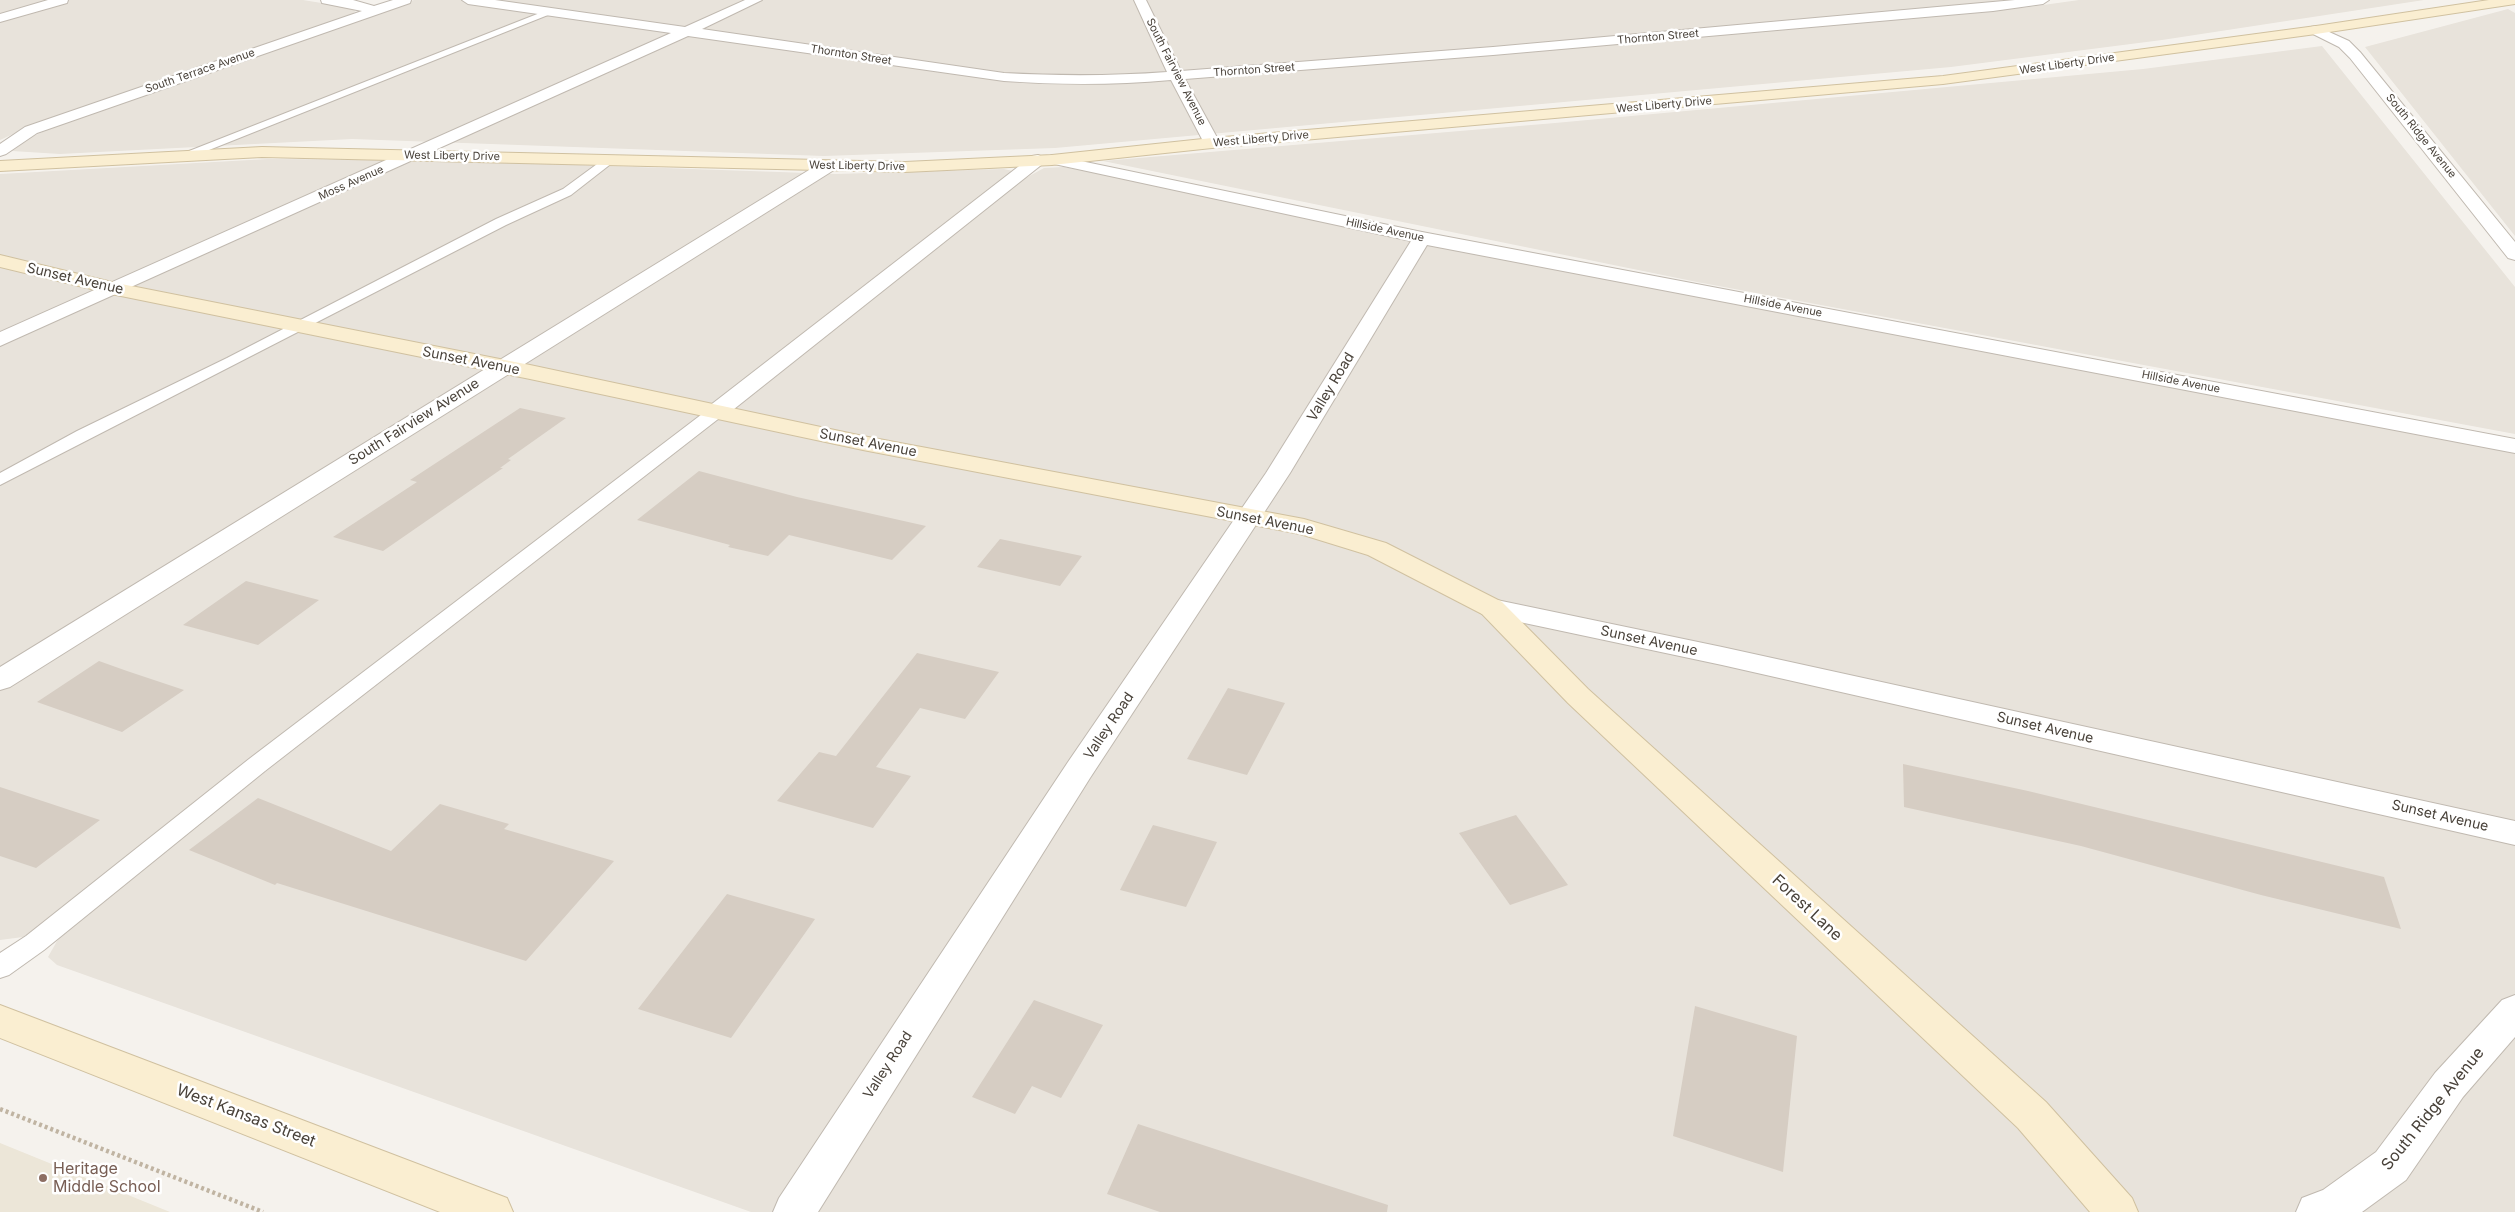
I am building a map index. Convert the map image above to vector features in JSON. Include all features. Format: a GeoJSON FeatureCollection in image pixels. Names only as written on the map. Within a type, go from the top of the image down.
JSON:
{"type":"FeatureCollection","features":[{"type":"Feature","properties":{"kind":"main road","name":"West Liberty Drive"},"geometry":{"type":"LineString","coordinates":[[0,166],[262,152],[905,167],[1045,160],[1943,80],[2316,30],[2515,0]]}},
{"type":"Feature","properties":{"kind":"main road","name":"Sunset Avenue"},"geometry":{"type":"LineString","coordinates":[[0,261],[116,289],[716,412],[1304,527],[1377,549],[1492,608]]}},
{"type":"Feature","properties":{"kind":"main road","name":"Forest Lane"},"geometry":{"type":"LineString","coordinates":[[1492,608],[1586,703],[2032,1115],[2117,1212]]}},
{"type":"Feature","properties":{"kind":"main road","name":"West Kansas Street"},"geometry":{"type":"LineString","coordinates":[[0,1020],[492,1212]]}},
{"type":"Feature","properties":{"kind":"street"},"geometry":{"type":"LineString","coordinates":[[0,18],[62,0]]}},
{"type":"Feature","properties":{"kind":"street"},"geometry":{"type":"LineString","coordinates":[[327,0],[360,6],[373,11]]}},
{"type":"Feature","properties":{"kind":"street","name":"South Terrace Avenue"},"geometry":{"type":"LineString","coordinates":[[0,150],[31,130],[405,0]]}},
{"type":"Feature","properties":{"kind":"street","name":"Thornton Street"},"geometry":{"type":"LineString","coordinates":[[468,0],[1012,77],[1086,81],[1176,76],[1493,51],[2043,0]]}},
{"type":"Feature","properties":{"kind":"street","name":"Moss Avenue"},"geometry":{"type":"LineString","coordinates":[[0,340],[756,0]]}},
{"type":"Feature","properties":{"kind":"street","name":"South Fairview Avenue"},"geometry":{"type":"LineString","coordinates":[[1140,0],[1176,76],[1212,144]]}},
{"type":"Feature","properties":{"kind":"street","name":"South Ridge Avenue"},"geometry":{"type":"LineString","coordinates":[[2316,30],[2344,44],[2355,55],[2515,254]]}},
{"type":"Feature","properties":{"kind":"street"},"geometry":{"type":"LineString","coordinates":[[716,412],[1045,160]]}},
{"type":"Feature","properties":{"kind":"street","name":"Hillside Avenue"},"geometry":{"type":"LineString","coordinates":[[1045,160],[1422,238],[2515,446]]}},
{"type":"Feature","properties":{"kind":"street","name":"South Fairview Avenue"},"geometry":{"type":"LineString","coordinates":[[0,680],[828,166]]}},
{"type":"Feature","properties":{"kind":"street"},"geometry":{"type":"LineString","coordinates":[[2493,225],[2515,228]]}},
{"type":"Feature","properties":{"kind":"street","name":"Valley Road"},"geometry":{"type":"LineString","coordinates":[[794,1212],[1079,770],[1249,517],[1422,238]]}},
{"type":"Feature","properties":{"kind":"street","name":"Sunset Avenue"},"geometry":{"type":"LineString","coordinates":[[1492,608],[1722,656],[2515,833]]}},
{"type":"Feature","properties":{"kind":"street","name":"South Ridge Avenue"},"geometry":{"type":"LineString","coordinates":[[2317,1212],[2334,1207],[2390,1166],[2449,1085],[2515,1011]]}},
{"type":"Feature","properties":{"kind":"lane"},"geometry":{"type":"LineString","coordinates":[[186,155],[553,11]]}},
{"type":"Feature","properties":{"kind":"lane"},"geometry":{"type":"LineString","coordinates":[[0,480],[83,435],[233,361],[501,222],[567,192],[608,160]]}},
{"type":"Feature","properties":{"kind":"lane"},"geometry":{"type":"LineString","coordinates":[[0,967],[35,943],[257,765],[716,412]]}},
{"type":"Feature","properties":{"kind":"path"},"geometry":{"type":"LineString","coordinates":[[0,1109],[263,1212]]}},
{"type":"Feature","properties":{"kind":"shaded area"},"geometry":{"type":"Polygon","coordinates":[[[0,0],[303,0],[346,7],[356,11],[348,17],[22,130],[0,140],[0,0]]]}},
{"type":"Feature","properties":{"kind":"shaded area"},"geometry":{"type":"Polygon","coordinates":[[[414,0],[2000,0],[2022,8],[2079,0],[2424,0],[2162,40],[1951,67],[1055,148],[824,156],[352,139],[60,154],[12,151],[27,139],[62,123],[414,0]]]}},
{"type":"Feature","properties":{"kind":"shaded area"},"geometry":{"type":"Polygon","coordinates":[[[2508,9],[2515,13],[2515,236],[2365,47],[2508,9]]]}},
{"type":"Feature","properties":{"kind":"shaded area"},"geometry":{"type":"Polygon","coordinates":[[[2322,46],[2515,287],[2515,434],[1697,282],[1103,161],[1555,123],[2143,69],[2322,46]]]}},
{"type":"Feature","properties":{"kind":"shaded area"},"geometry":{"type":"Polygon","coordinates":[[[268,159],[434,160],[836,174],[1004,169],[1017,172],[43,926],[23,937],[0,940],[0,174],[268,159]]]}},
{"type":"Feature","properties":{"kind":"shaded area"},"geometry":{"type":"Polygon","coordinates":[[[1064,167],[2515,453],[2515,1212],[751,1212],[57,965],[48,957],[57,941],[73,922],[1024,179],[1044,168],[1064,167]]]}},
{"type":"Feature","properties":{"kind":"shaded area","name":"Heritage Middle School"},"geometry":{"type":"Polygon","coordinates":[[[0,1143],[170,1212],[0,1212],[0,1143]]]}},
{"type":"Feature","properties":{"kind":"building"},"geometry":{"type":"Polygon","coordinates":[[[520,408],[566,418],[508,459],[511,460],[500,468],[503,468],[383,551],[333,537],[417,482],[410,480],[520,408]]]}},
{"type":"Feature","properties":{"kind":"building"},"geometry":{"type":"Polygon","coordinates":[[[699,471],[797,497],[926,526],[892,560],[789,535],[768,556],[728,547],[730,545],[637,520],[699,471]]]}},
{"type":"Feature","properties":{"kind":"building"},"geometry":{"type":"Polygon","coordinates":[[[1000,539],[1082,556],[1060,586],[977,567],[1000,539]]]}},
{"type":"Feature","properties":{"kind":"building"},"geometry":{"type":"Polygon","coordinates":[[[246,581],[319,600],[258,645],[183,625],[246,581]]]}},
{"type":"Feature","properties":{"kind":"building"},"geometry":{"type":"Polygon","coordinates":[[[917,653],[999,672],[965,719],[920,708],[876,767],[911,776],[873,828],[777,801],[819,752],[836,756],[917,653]]]}},
{"type":"Feature","properties":{"kind":"building"},"geometry":{"type":"Polygon","coordinates":[[[99,661],[184,690],[122,732],[37,702],[99,661]]]}},
{"type":"Feature","properties":{"kind":"building"},"geometry":{"type":"Polygon","coordinates":[[[1228,688],[1285,703],[1247,775],[1187,759],[1228,688]]]}},
{"type":"Feature","properties":{"kind":"building"},"geometry":{"type":"Polygon","coordinates":[[[1903,764],[2028,791],[2384,877],[2401,929],[2261,895],[2081,846],[1904,807],[1903,764]]]}},
{"type":"Feature","properties":{"kind":"building"},"geometry":{"type":"Polygon","coordinates":[[[0,787],[100,820],[36,868],[0,856],[0,787]]]}},
{"type":"Feature","properties":{"kind":"building"},"geometry":{"type":"Polygon","coordinates":[[[258,798],[391,851],[440,804],[509,824],[504,829],[614,861],[526,961],[277,883],[275,885],[189,850],[258,798]]]}},
{"type":"Feature","properties":{"kind":"building"},"geometry":{"type":"Polygon","coordinates":[[[1516,815],[1568,885],[1510,905],[1459,833],[1516,815]]]}},
{"type":"Feature","properties":{"kind":"building"},"geometry":{"type":"Polygon","coordinates":[[[1153,825],[1217,842],[1186,907],[1120,890],[1153,825]]]}},
{"type":"Feature","properties":{"kind":"building"},"geometry":{"type":"Polygon","coordinates":[[[727,894],[815,919],[731,1038],[638,1009],[727,894]]]}},
{"type":"Feature","properties":{"kind":"building"},"geometry":{"type":"Polygon","coordinates":[[[1034,1000],[1103,1025],[1061,1098],[1032,1086],[1015,1114],[972,1097],[1034,1000]]]}},
{"type":"Feature","properties":{"kind":"building"},"geometry":{"type":"Polygon","coordinates":[[[1695,1006],[1797,1036],[1783,1172],[1673,1136],[1695,1006]]]}},
{"type":"Feature","properties":{"kind":"building"},"geometry":{"type":"Polygon","coordinates":[[[1138,1124],[1388,1205],[1387,1212],[1160,1212],[1107,1194],[1138,1124]]]}},
{"type":"Feature","properties":{"kind":"place","name":"Heritage Middle School"},"geometry":{"type":"Point","coordinates":[43,1178]}}]}
